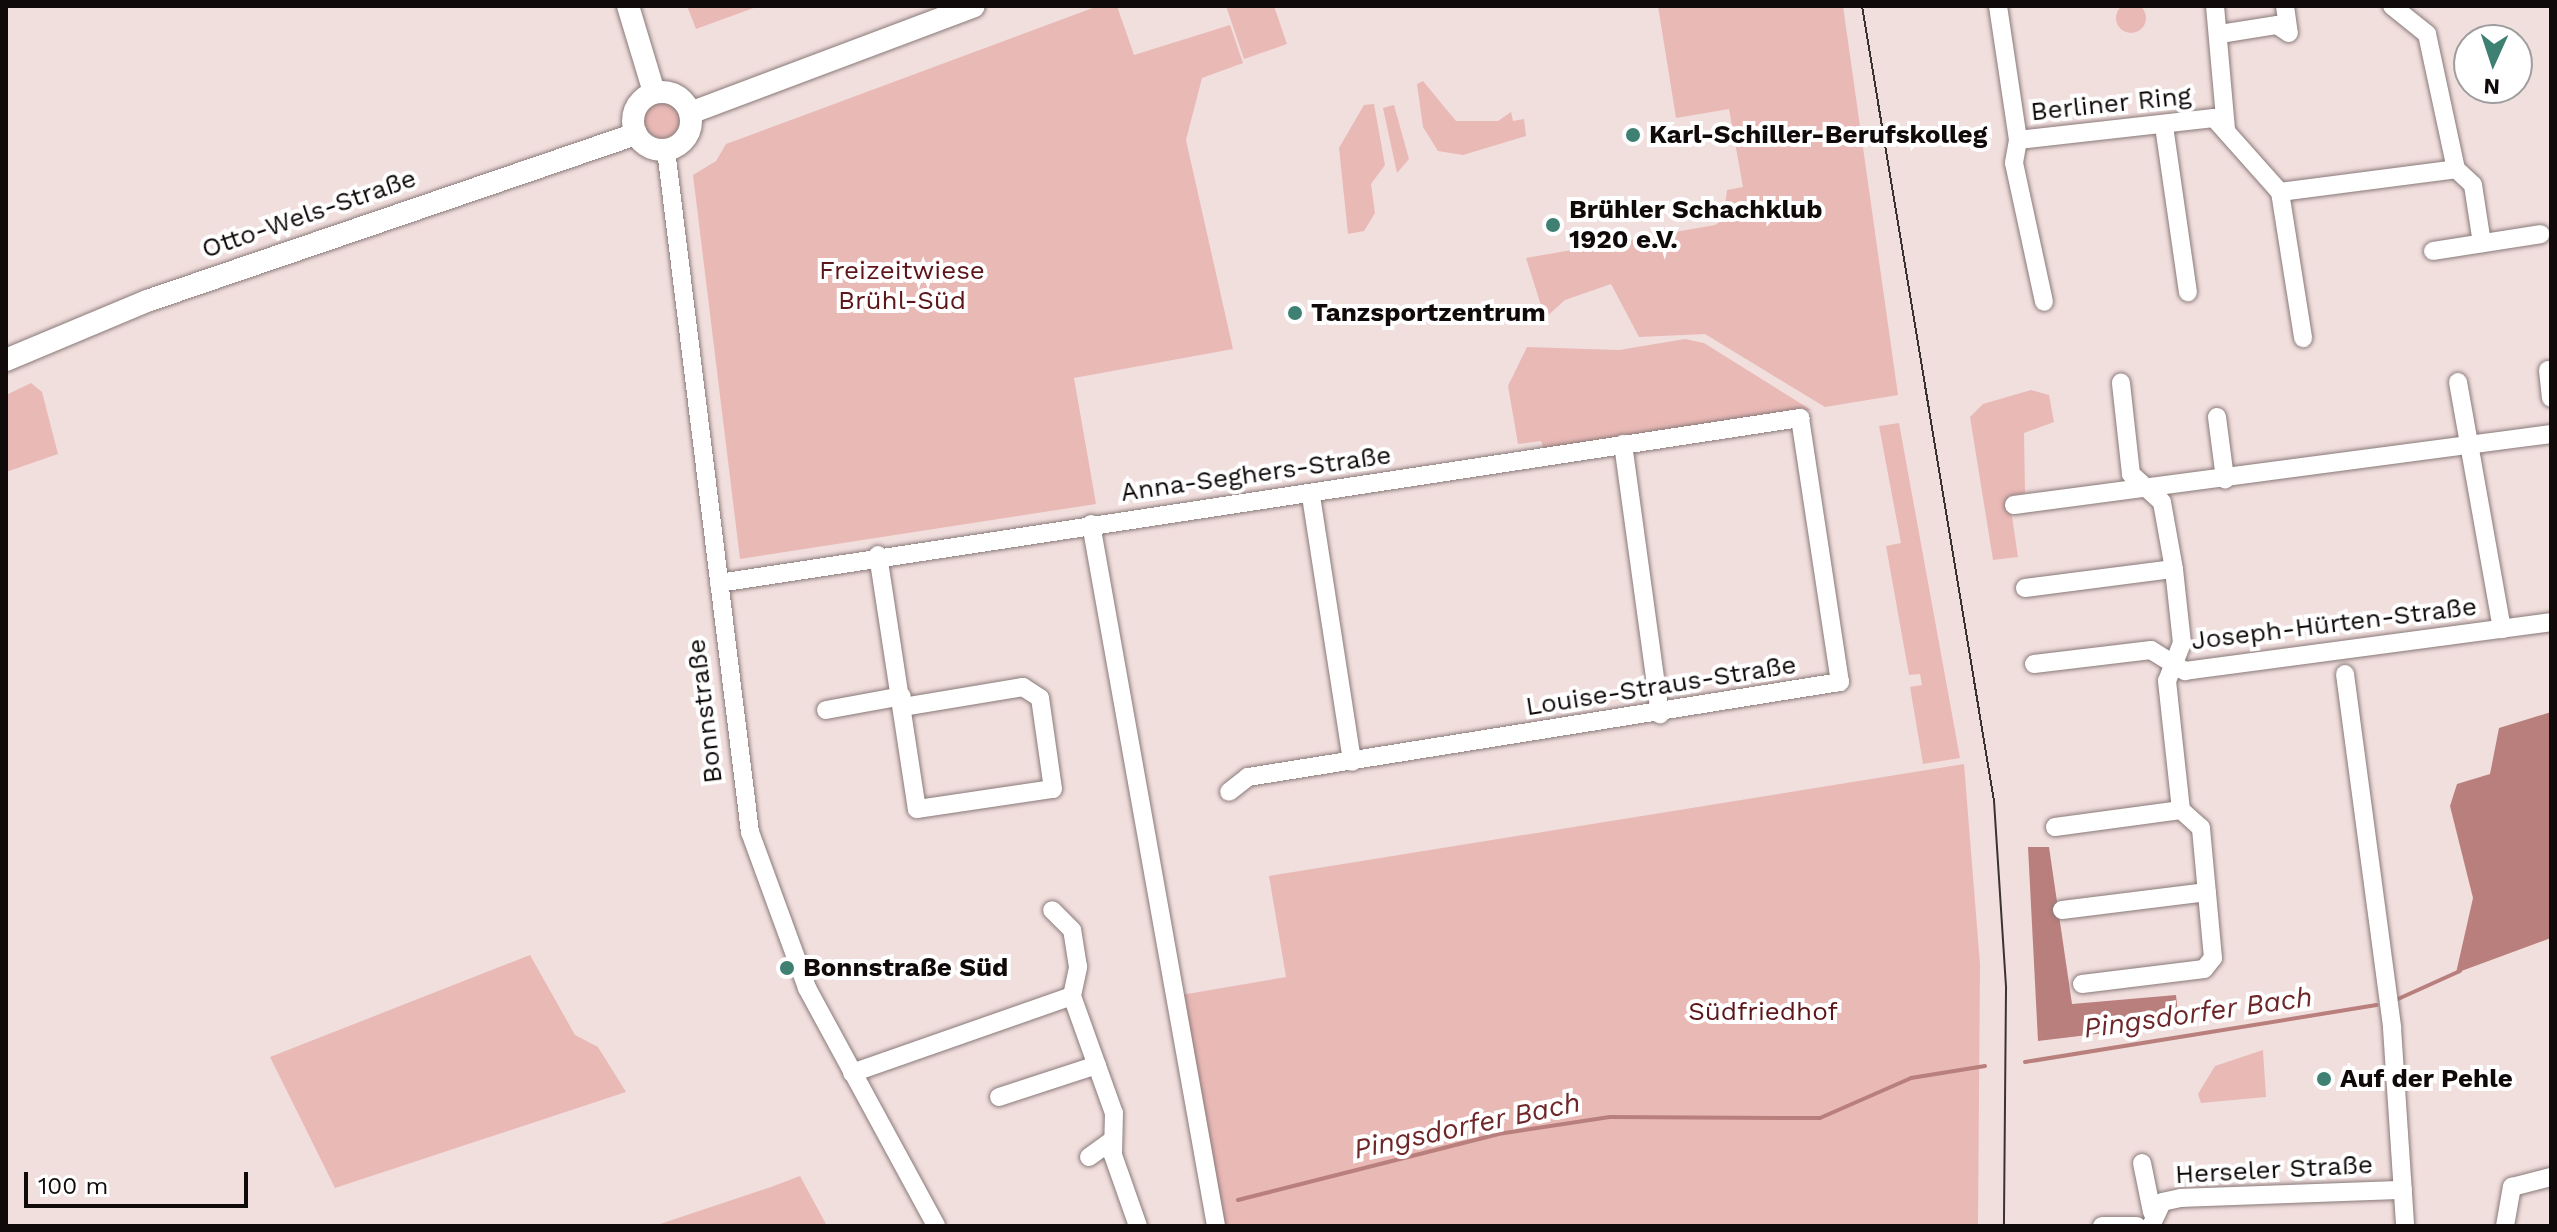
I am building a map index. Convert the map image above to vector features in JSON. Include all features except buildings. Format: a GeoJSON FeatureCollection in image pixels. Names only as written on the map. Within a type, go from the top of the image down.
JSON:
{"type":"FeatureCollection","features":[{"type":"Feature","properties":{"kind":"street"},"geometry":{"type":"LineString","coordinates":[[628,6],[654,92]]}},
{"type":"Feature","properties":{"kind":"street"},"geometry":{"type":"LineString","coordinates":[[690,113],[974,6]]}},
{"type":"Feature","properties":{"kind":"street","name":"Berliner Ring"},"geometry":{"type":"LineString","coordinates":[[1998,6],[2018,140],[2214,118],[2280,192]]}},
{"type":"Feature","properties":{"kind":"street"},"geometry":{"type":"LineString","coordinates":[[2219,6],[2226,130]]}},
{"type":"Feature","properties":{"kind":"street"},"geometry":{"type":"LineString","coordinates":[[2220,34],[2277,25],[2289,33],[2285,6]]}},
{"type":"Feature","properties":{"kind":"street"},"geometry":{"type":"LineString","coordinates":[[2392,6],[2427,34],[2456,169],[2473,185],[2482,243]]}},
{"type":"Feature","properties":{"kind":"street"},"geometry":{"type":"LineString","coordinates":[[654,92],[672,93],[690,113],[683,141],[666,150],[636,134],[635,109],[654,92]]}},
{"type":"Feature","properties":{"kind":"street"},"geometry":{"type":"LineString","coordinates":[[2164,126],[2188,292]]}},
{"type":"Feature","properties":{"kind":"street","name":"Otto-Wels-Straße"},"geometry":{"type":"LineString","coordinates":[[6,360],[175,291],[636,134]]}},
{"type":"Feature","properties":{"kind":"street"},"geometry":{"type":"LineString","coordinates":[[2018,140],[2016,179],[2044,302]]}},
{"type":"Feature","properties":{"kind":"street","name":"Bonnstraße"},"geometry":{"type":"LineString","coordinates":[[666,150],[750,832],[796,963],[936,1226]]}},
{"type":"Feature","properties":{"kind":"street"},"geometry":{"type":"LineString","coordinates":[[2303,338],[2280,192],[2456,169]]}},
{"type":"Feature","properties":{"kind":"street"},"geometry":{"type":"LineString","coordinates":[[2433,251],[2541,234]]}},
{"type":"Feature","properties":{"kind":"street"},"geometry":{"type":"LineString","coordinates":[[2548,370],[2551,398]]}},
{"type":"Feature","properties":{"kind":"street","name":"Joseph-Hürten-Straße"},"geometry":{"type":"LineString","coordinates":[[2458,382],[2473,444],[2502,629]]}},
{"type":"Feature","properties":{"kind":"street","name":"Joseph-Hürten-Straße"},"geometry":{"type":"LineString","coordinates":[[2121,383],[2131,474],[2162,502],[2174,569],[2182,643],[2174,664]]}},
{"type":"Feature","properties":{"kind":"street"},"geometry":{"type":"LineString","coordinates":[[2217,417],[2225,479]]}},
{"type":"Feature","properties":{"kind":"street","name":"Anna-Seghers-Straße"},"geometry":{"type":"LineString","coordinates":[[719,583],[878,555],[1269,495],[1311,496],[1800,418]]}},
{"type":"Feature","properties":{"kind":"street","name":"Louise-Straus-Straße"},"geometry":{"type":"LineString","coordinates":[[1229,792],[1248,777],[1660,714],[1840,682],[1800,418]]}},
{"type":"Feature","properties":{"kind":"street"},"geometry":{"type":"LineString","coordinates":[[2014,505],[2146,490],[2551,434]]}},
{"type":"Feature","properties":{"kind":"street"},"geometry":{"type":"LineString","coordinates":[[1623,444],[1660,714]]}},
{"type":"Feature","properties":{"kind":"street"},"geometry":{"type":"LineString","coordinates":[[1311,496],[1352,762]]}},
{"type":"Feature","properties":{"kind":"street"},"geometry":{"type":"LineString","coordinates":[[1091,524],[1216,1226]]}},
{"type":"Feature","properties":{"kind":"street"},"geometry":{"type":"LineString","coordinates":[[826,710],[903,702],[1023,687],[1040,698],[1053,789],[917,809],[903,702],[878,555]]}},
{"type":"Feature","properties":{"kind":"street"},"geometry":{"type":"LineString","coordinates":[[2025,588],[2174,569]]}},
{"type":"Feature","properties":{"kind":"street","name":"Joseph-Hürten-Straße"},"geometry":{"type":"LineString","coordinates":[[2034,664],[2151,650],[2185,671],[2343,655],[2551,622]]}},
{"type":"Feature","properties":{"kind":"street"},"geometry":{"type":"LineString","coordinates":[[2082,984],[2204,969],[2213,958],[2201,828],[2181,810],[2167,681],[2174,664]]}},
{"type":"Feature","properties":{"kind":"street"},"geometry":{"type":"LineString","coordinates":[[2345,674],[2392,1028],[2405,1226]]}},
{"type":"Feature","properties":{"kind":"street"},"geometry":{"type":"LineString","coordinates":[[2055,827],[2181,810]]}},
{"type":"Feature","properties":{"kind":"street"},"geometry":{"type":"LineString","coordinates":[[2062,910],[2207,892]]}},
{"type":"Feature","properties":{"kind":"street"},"geometry":{"type":"LineString","coordinates":[[1052,910],[1072,930],[1078,967],[1072,996],[1115,1120],[1112,1140],[1138,1226]]}},
{"type":"Feature","properties":{"kind":"street"},"geometry":{"type":"LineString","coordinates":[[852,1073],[1072,996]]}},
{"type":"Feature","properties":{"kind":"street"},"geometry":{"type":"LineString","coordinates":[[999,1097],[1097,1065]]}},
{"type":"Feature","properties":{"kind":"street"},"geometry":{"type":"LineString","coordinates":[[1089,1157],[1112,1140]]}},
{"type":"Feature","properties":{"kind":"street","name":"Herseler Straße"},"geometry":{"type":"LineString","coordinates":[[2142,1163],[2152,1219],[2181,1198],[2403,1190]]}},
{"type":"Feature","properties":{"kind":"street"},"geometry":{"type":"LineString","coordinates":[[2505,1226],[2512,1187],[2551,1177]]}},
{"type":"Feature","properties":{"kind":"street"},"geometry":{"type":"LineString","coordinates":[[2102,1226],[2137,1226]]}},
{"type":"Feature","properties":{"kind":"green space"},"geometry":{"type":"Polygon","coordinates":[[[2131,3],[2141,8],[2146,18],[2141,28],[2131,33],[2121,28],[2116,18],[2121,8],[2131,3]]]}},
{"type":"Feature","properties":{"kind":"green space"},"geometry":{"type":"Polygon","coordinates":[[[687,6],[759,6],[696,29],[687,6]]]}},
{"type":"Feature","properties":{"kind":"green space","name":"Freizeitwiese Brühl-Süd"},"geometry":{"type":"Polygon","coordinates":[[[1098,6],[1117,6],[1134,55],[1230,25],[1243,63],[1202,78],[1186,140],[1233,349],[1074,378],[1096,504],[740,559],[693,175],[716,161],[726,144],[1098,6]]]}},
{"type":"Feature","properties":{"kind":"green space"},"geometry":{"type":"Polygon","coordinates":[[[1226,6],[1274,6],[1287,44],[1244,59],[1226,6]]]}},
{"type":"Feature","properties":{"kind":"green space"},"geometry":{"type":"Polygon","coordinates":[[[1658,6],[1843,6],[1898,395],[1825,407],[1705,334],[1639,337],[1611,284],[1565,300],[1545,318],[1526,258],[1715,225],[1723,220],[1727,190],[1743,187],[1729,109],[1676,118],[1658,6]]]}},
{"type":"Feature","properties":{"kind":"green space"},"geometry":{"type":"Polygon","coordinates":[[[1423,81],[1456,121],[1498,121],[1511,112],[1513,121],[1524,119],[1526,136],[1463,155],[1438,151],[1423,127],[1417,84],[1423,81]]]}},
{"type":"Feature","properties":{"kind":"green space"},"geometry":{"type":"Polygon","coordinates":[[[662,102],[674,108],[680,120],[674,132],[662,138],[650,132],[644,120],[650,108],[662,102]]]}},
{"type":"Feature","properties":{"kind":"green space"},"geometry":{"type":"Polygon","coordinates":[[[1374,104],[1385,165],[1371,184],[1375,213],[1364,231],[1348,234],[1339,148],[1364,105],[1374,104]]]}},
{"type":"Feature","properties":{"kind":"green space"},"geometry":{"type":"Polygon","coordinates":[[[1394,105],[1409,159],[1397,173],[1383,108],[1394,105]]]}},
{"type":"Feature","properties":{"kind":"green space"},"geometry":{"type":"Polygon","coordinates":[[[1685,339],[1704,343],[1811,410],[1544,451],[1541,441],[1518,444],[1508,386],[1527,347],[1619,350],[1685,339]]]}},
{"type":"Feature","properties":{"kind":"green space"},"geometry":{"type":"Polygon","coordinates":[[[31,383],[42,392],[58,454],[6,472],[6,395],[31,383]]]}},
{"type":"Feature","properties":{"kind":"green space"},"geometry":{"type":"Polygon","coordinates":[[[2031,390],[2049,395],[2054,422],[2024,433],[2025,493],[2009,496],[2018,557],[1993,560],[1970,417],[1983,404],[2031,390]]]}},
{"type":"Feature","properties":{"kind":"green space"},"geometry":{"type":"Polygon","coordinates":[[[1899,423],[1960,758],[1923,764],[1910,687],[1922,685],[1920,674],[1909,675],[1886,546],[1901,543],[1879,426],[1899,423]]]}},
{"type":"Feature","properties":{"kind":"green space","name":"Südfriedhof"},"geometry":{"type":"Polygon","coordinates":[[[1964,764],[1980,964],[1978,1226],[1223,1226],[1175,996],[1286,977],[1269,876],[1964,764]]]}},
{"type":"Feature","properties":{"kind":"green space"},"geometry":{"type":"Polygon","coordinates":[[[530,955],[575,1035],[598,1047],[626,1092],[335,1188],[270,1057],[530,955]]]}},
{"type":"Feature","properties":{"kind":"green space"},"geometry":{"type":"Polygon","coordinates":[[[2263,1050],[2266,1097],[2201,1103],[2198,1094],[2215,1066],[2263,1050]]]}},
{"type":"Feature","properties":{"kind":"green space"},"geometry":{"type":"Polygon","coordinates":[[[800,1176],[827,1226],[654,1226],[771,1187],[800,1176]]]}},
{"type":"Feature","properties":{"kind":"shaded area"},"geometry":{"type":"Polygon","coordinates":[[[2551,712],[2551,938],[2456,973],[2473,898],[2450,806],[2457,784],[2490,774],[2499,728],[2551,712]]]}},
{"type":"Feature","properties":{"kind":"shaded area"},"geometry":{"type":"Polygon","coordinates":[[[2028,847],[2049,847],[2072,1004],[2176,995],[2179,1024],[2038,1041],[2028,847]]]}},
{"type":"Feature","properties":{"kind":"waterway","name":"Pingsdorfer Bach"},"geometry":{"type":"LineString","coordinates":[[2398,999],[2460,971]]}},
{"type":"Feature","properties":{"kind":"waterway","name":"Pingsdorfer Bach"},"geometry":{"type":"LineString","coordinates":[[2025,1062],[2376,1005]]}},
{"type":"Feature","properties":{"kind":"waterway","name":"Pingsdorfer Bach"},"geometry":{"type":"LineString","coordinates":[[1238,1200],[1498,1134],[1610,1117],[1820,1118],[1911,1078],[1985,1066]]}},
{"type":"Feature","properties":{"kind":"tram line"},"geometry":{"type":"LineString","coordinates":[[1862,6],[1994,801],[2006,989],[2004,1226]]}},
{"type":"Feature","properties":{"kind":"place","name":"Karl-Schiller-Berufskolleg"},"geometry":{"type":"Point","coordinates":[1633,135]}},
{"type":"Feature","properties":{"kind":"place","name":"Brühler Schachklub 1920 e.V."},"geometry":{"type":"Point","coordinates":[1553,225]}},
{"type":"Feature","properties":{"kind":"place","name":"Tanzsportzentrum"},"geometry":{"type":"Point","coordinates":[1295,313]}},
{"type":"Feature","properties":{"kind":"place","name":"Bonnstraße Süd"},"geometry":{"type":"Point","coordinates":[787,968]}},
{"type":"Feature","properties":{"kind":"place","name":"Auf der Pehle"},"geometry":{"type":"Point","coordinates":[2324,1079]}}]}
